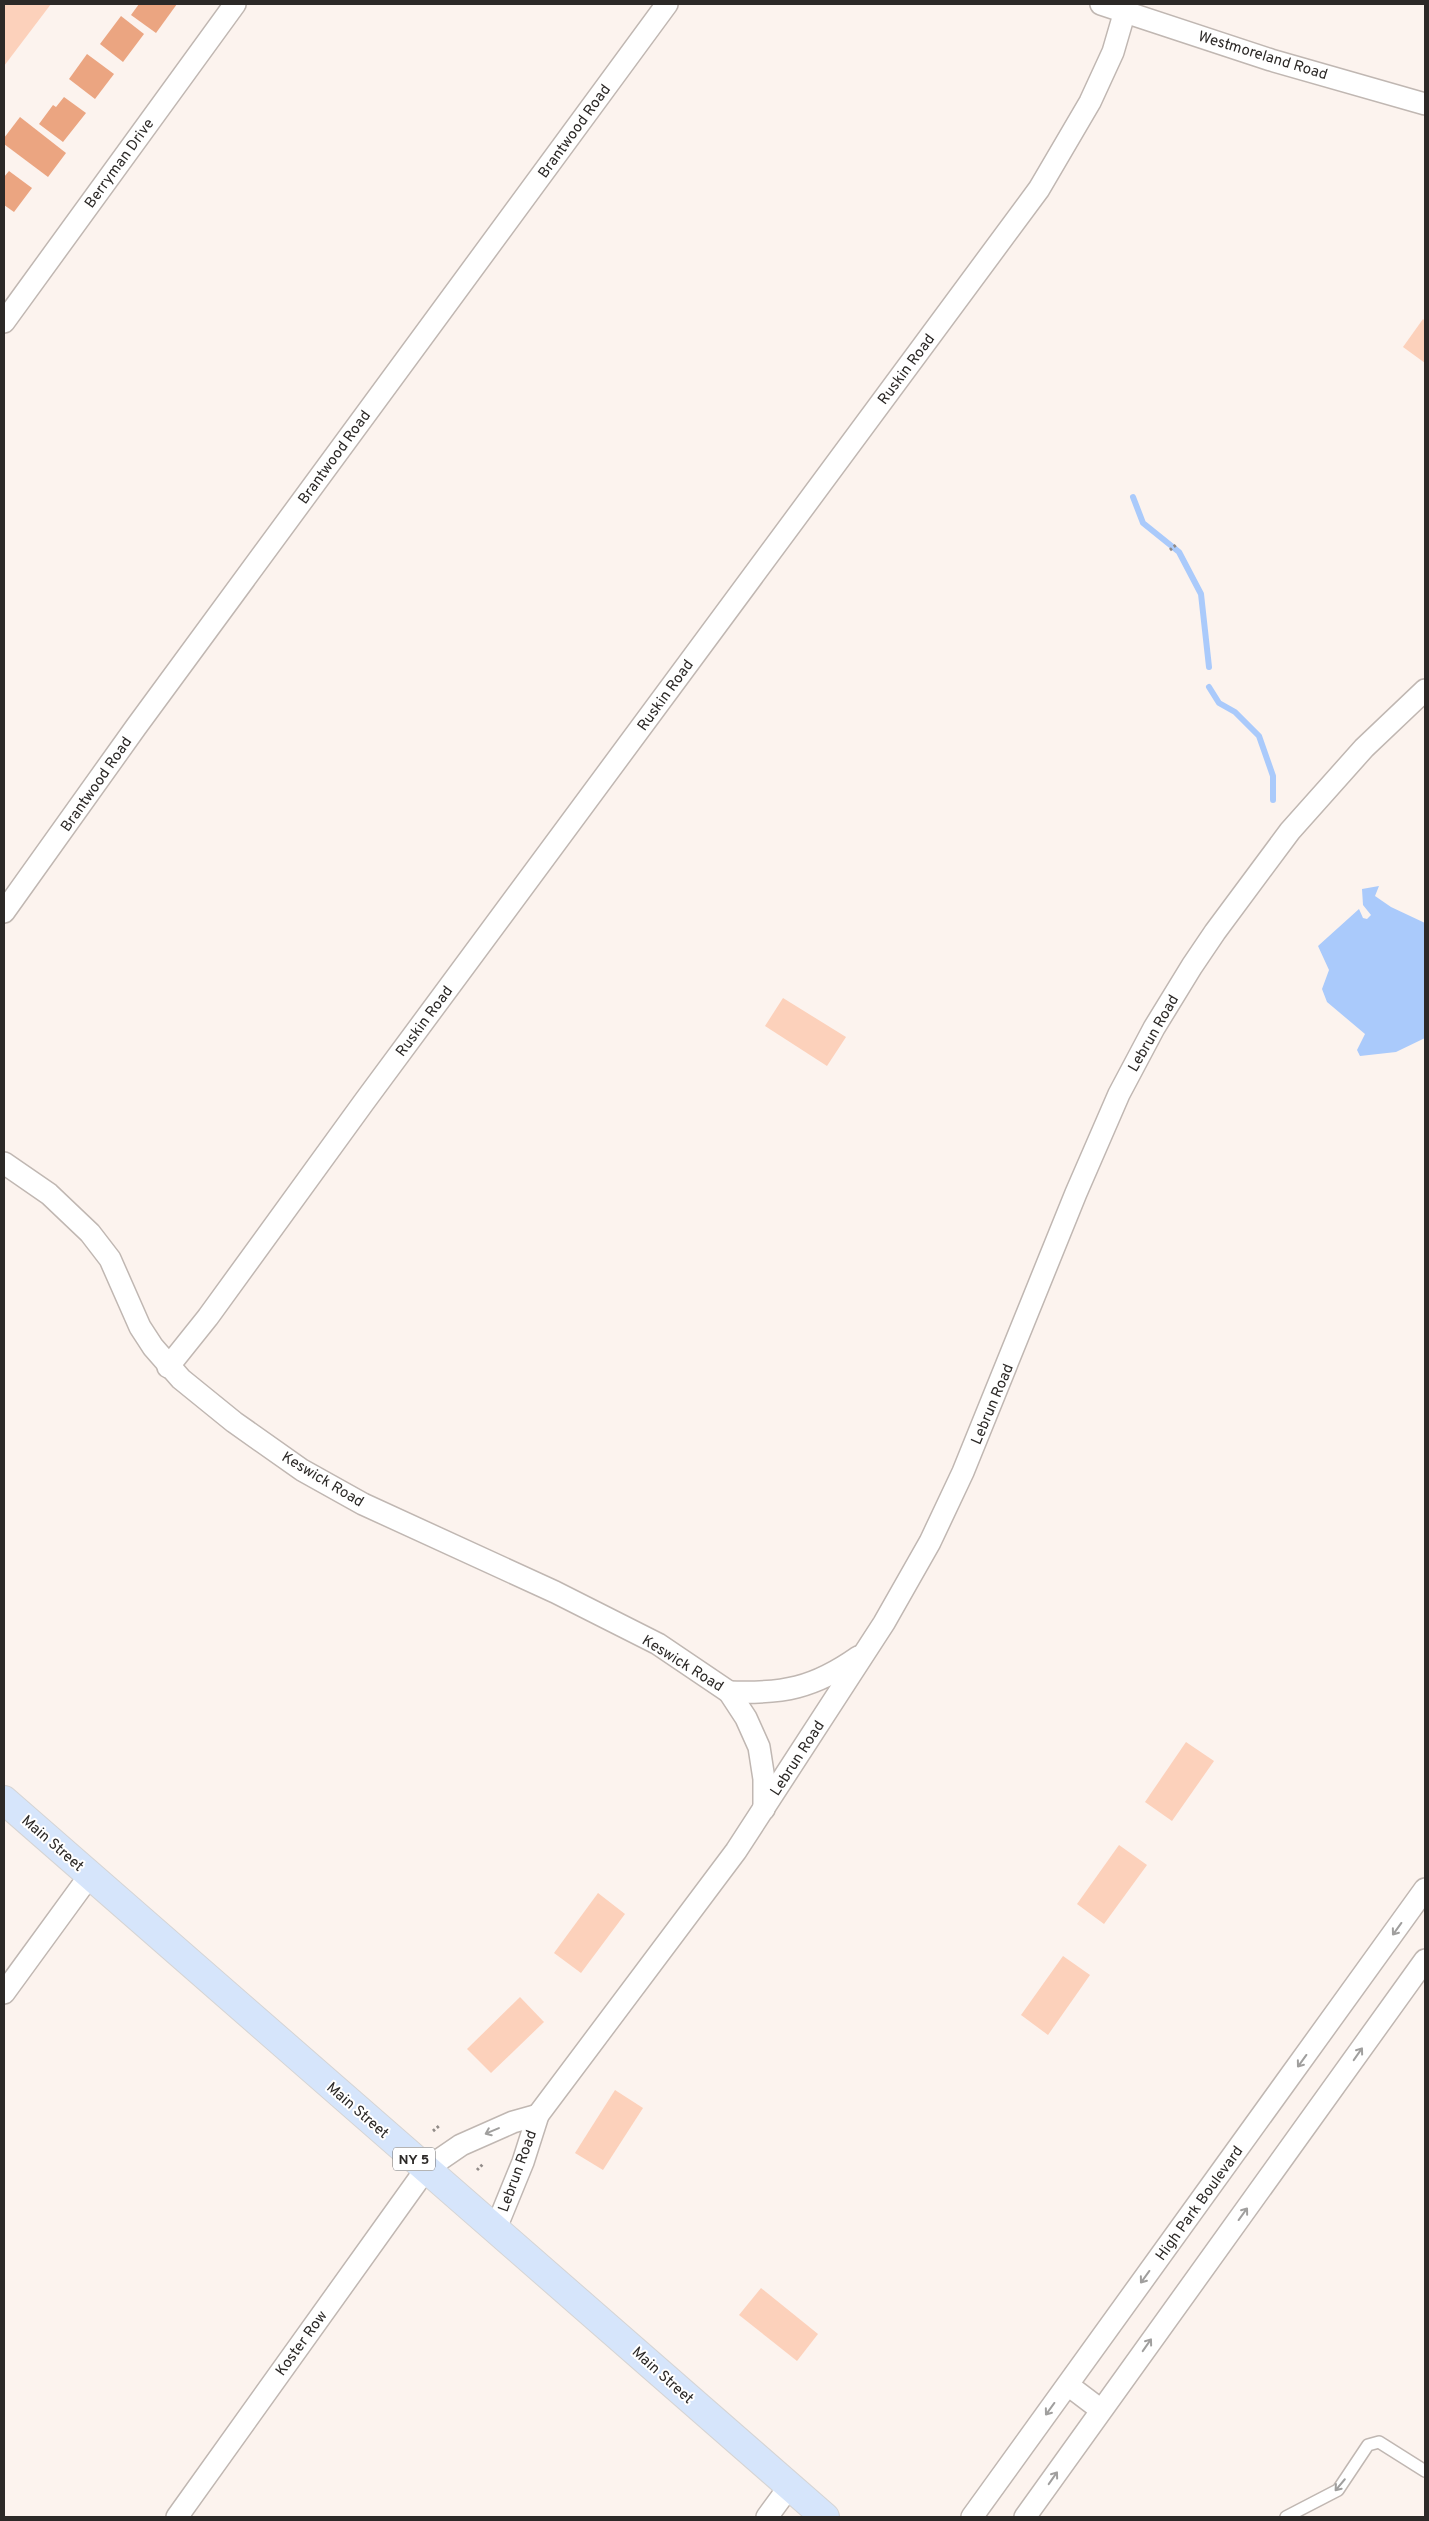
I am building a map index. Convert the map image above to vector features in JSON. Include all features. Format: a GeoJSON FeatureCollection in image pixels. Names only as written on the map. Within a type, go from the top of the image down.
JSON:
{"type":"FeatureCollection","features":[{"type":"Feature","properties":{"kind":"main road","name":"Main Street"},"geometry":{"type":"LineString","coordinates":[[4,1800],[825,2517]]}},
{"type":"Feature","properties":{"kind":"street","name":"Berryman Drive"},"geometry":{"type":"LineString","coordinates":[[4,322],[235,4]]}},
{"type":"Feature","properties":{"kind":"street","name":"Brantwood Road"},"geometry":{"type":"LineString","coordinates":[[4,912],[136,727],[667,4]]}},
{"type":"Feature","properties":{"kind":"street","name":"Westmoreland Road"},"geometry":{"type":"LineString","coordinates":[[1101,4],[1126,7],[1271,60],[1425,104]]}},
{"type":"Feature","properties":{"kind":"street","name":"Ruskin Road"},"geometry":{"type":"LineString","coordinates":[[168,1366],[208,1317],[364,1102],[1039,189],[1090,102],[1113,52],[1126,7]]}},
{"type":"Feature","properties":{"kind":"street","name":"Lebrun Road"},"geometry":{"type":"LineString","coordinates":[[496,2228],[523,2162],[538,2115],[657,1958],[764,1810],[866,1651],[930,1542],[963,1472],[1076,1193],[1122,1088],[1154,1028],[1215,932],[1277,847],[1364,748],[1425,690]]}},
{"type":"Feature","properties":{"kind":"street","name":"Keswick Road"},"geometry":{"type":"LineString","coordinates":[[4,1162],[49,1194],[90,1232],[110,1259],[140,1327],[168,1366],[234,1422],[302,1470],[363,1504],[555,1592],[658,1644],[729,1692],[746,1718],[758,1748],[764,1779],[764,1810]]}},
{"type":"Feature","properties":{"kind":"street","name":"Keswick Road"},"geometry":{"type":"LineString","coordinates":[[729,1692],[766,1693],[802,1687],[836,1672],[866,1651]]}},
{"type":"Feature","properties":{"kind":"street"},"geometry":{"type":"LineString","coordinates":[[4,1993],[90,1875]]}},
{"type":"Feature","properties":{"kind":"street","name":"High Park Boulevard"},"geometry":{"type":"LineString","coordinates":[[972,2517],[1425,1889]]}},
{"type":"Feature","properties":{"kind":"street"},"geometry":{"type":"LineString","coordinates":[[1025,2517],[1425,1960]]}},
{"type":"Feature","properties":{"kind":"street","name":"Lebrun Road"},"geometry":{"type":"LineString","coordinates":[[426,2170],[461,2144],[513,2122],[538,2115]]}},
{"type":"Feature","properties":{"kind":"street","name":"Koster Row"},"geometry":{"type":"LineString","coordinates":[[177,2517],[426,2170]]}},
{"type":"Feature","properties":{"kind":"street"},"geometry":{"type":"LineString","coordinates":[[1068,2385],[1101,2410]]}},
{"type":"Feature","properties":{"kind":"street"},"geometry":{"type":"LineString","coordinates":[[767,2517],[789,2487]]}},
{"type":"Feature","properties":{"kind":"lane"},"geometry":{"type":"LineString","coordinates":[[1286,2517],[1338,2490],[1368,2446],[1379,2442],[1425,2472]]}},
{"type":"Feature","properties":{"kind":"path"},"geometry":{"type":"LineString","coordinates":[[1170,550],[1178,544]]}},
{"type":"Feature","properties":{"kind":"path"},"geometry":{"type":"LineString","coordinates":[[433,2131],[439,2126]]}},
{"type":"Feature","properties":{"kind":"path"},"geometry":{"type":"LineString","coordinates":[[477,2170],[484,2163]]}},
{"type":"Feature","properties":{"kind":"shaded area"},"geometry":{"type":"Polygon","coordinates":[[[4,4],[51,4],[4,66],[4,4]]]}},
{"type":"Feature","properties":{"kind":"shaded area"},"geometry":{"type":"Polygon","coordinates":[[[1423,319],[1425,321],[1425,363],[1403,347],[1423,319]]]}},
{"type":"Feature","properties":{"kind":"shaded area"},"geometry":{"type":"Polygon","coordinates":[[[783,998],[846,1037],[827,1066],[765,1026],[783,998]]]}},
{"type":"Feature","properties":{"kind":"shaded area"},"geometry":{"type":"Polygon","coordinates":[[[1186,1742],[1214,1761],[1172,1821],[1145,1802],[1186,1742]]]}},
{"type":"Feature","properties":{"kind":"shaded area"},"geometry":{"type":"Polygon","coordinates":[[[1119,1845],[1147,1865],[1104,1924],[1077,1904],[1119,1845]]]}},
{"type":"Feature","properties":{"kind":"shaded area"},"geometry":{"type":"Polygon","coordinates":[[[598,1893],[625,1914],[581,1973],[554,1953],[598,1893]]]}},
{"type":"Feature","properties":{"kind":"shaded area"},"geometry":{"type":"Polygon","coordinates":[[[1063,1956],[1090,1975],[1048,2035],[1021,2015],[1063,1956]]]}},
{"type":"Feature","properties":{"kind":"shaded area"},"geometry":{"type":"Polygon","coordinates":[[[520,1997],[544,2022],[491,2073],[467,2049],[520,1997]]]}},
{"type":"Feature","properties":{"kind":"shaded area"},"geometry":{"type":"Polygon","coordinates":[[[615,2090],[643,2108],[603,2170],[575,2153],[615,2090]]]}},
{"type":"Feature","properties":{"kind":"shaded area"},"geometry":{"type":"Polygon","coordinates":[[[761,2288],[818,2334],[797,2361],[739,2315],[761,2288]]]}},
{"type":"Feature","properties":{"kind":"water"},"geometry":{"type":"Polygon","coordinates":[[[1379,886],[1375,896],[1391,907],[1425,923],[1425,1038],[1396,1052],[1360,1056],[1357,1050],[1365,1034],[1327,1002],[1322,989],[1329,970],[1318,946],[1359,909],[1363,918],[1367,919],[1371,915],[1363,905],[1362,889],[1379,886]]]}},
{"type":"Feature","properties":{"kind":"building"},"geometry":{"type":"Polygon","coordinates":[[[139,4],[177,4],[156,33],[131,15],[139,4]]]}},
{"type":"Feature","properties":{"kind":"building"},"geometry":{"type":"Polygon","coordinates":[[[121,16],[144,34],[123,62],[100,44],[121,16]]]}},
{"type":"Feature","properties":{"kind":"building"},"geometry":{"type":"Polygon","coordinates":[[[87,54],[114,74],[95,99],[69,79],[87,54]]]}},
{"type":"Feature","properties":{"kind":"building"},"geometry":{"type":"Polygon","coordinates":[[[64,97],[86,113],[63,142],[39,124],[53,105],[56,107],[64,97]]]}},
{"type":"Feature","properties":{"kind":"building"},"geometry":{"type":"Polygon","coordinates":[[[20,117],[66,153],[48,177],[4,144],[4,138],[20,117]]]}},
{"type":"Feature","properties":{"kind":"building"},"geometry":{"type":"Polygon","coordinates":[[[9,171],[32,188],[14,212],[4,205],[4,177],[9,171]]]}},
{"type":"Feature","properties":{"kind":"waterway"},"geometry":{"type":"LineString","coordinates":[[1133,497],[1143,523],[1179,552],[1201,594],[1209,667]]}},
{"type":"Feature","properties":{"kind":"waterway"},"geometry":{"type":"LineString","coordinates":[[1209,687],[1219,703],[1235,712],[1259,736],[1273,776],[1273,800]]}}]}
